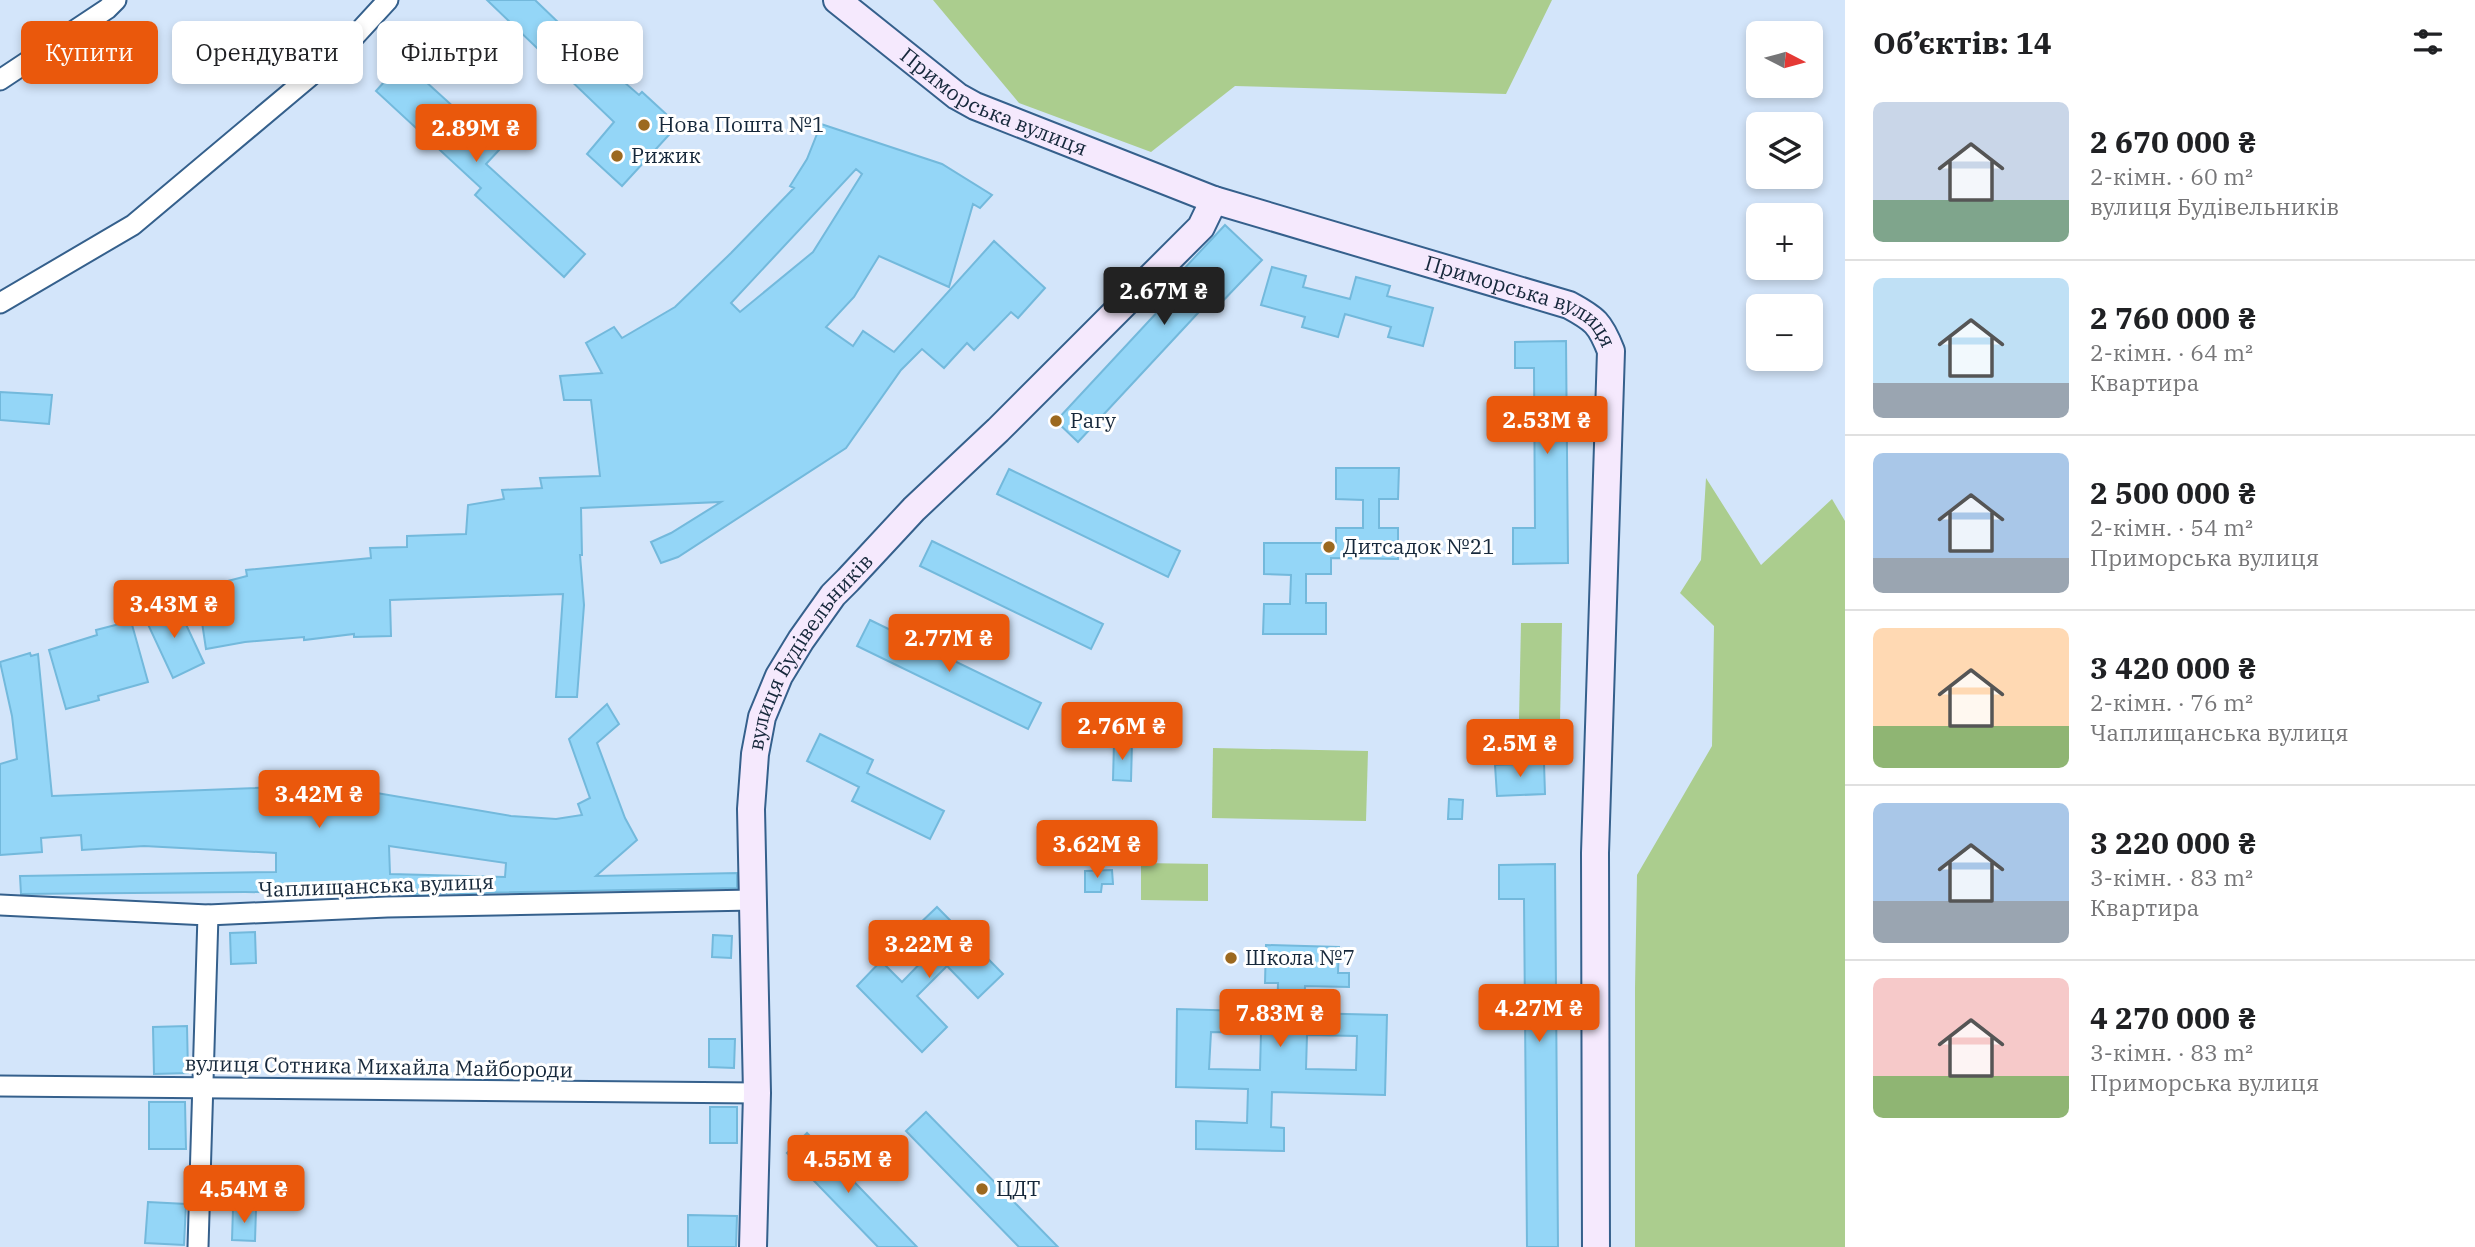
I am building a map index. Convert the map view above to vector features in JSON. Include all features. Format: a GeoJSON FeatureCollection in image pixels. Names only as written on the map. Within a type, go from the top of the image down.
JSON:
{"type":"FeatureCollection","features":[{"type":"Feature","properties":{"kind":"street"},"geometry":{"type":"LineString","coordinates":[[0,80],[107,9],[116,0]]}},
{"type":"Feature","properties":{"kind":"street"},"geometry":{"type":"LineString","coordinates":[[0,303],[133,225],[314,73],[354,37],[388,0]]}},
{"type":"Feature","properties":{"kind":"street","name":"Приморська вулиця"},"geometry":{"type":"LineString","coordinates":[[837,0],[957,96],[975,106],[1214,200],[1569,305],[1589,316],[1603,330],[1611,351],[1595,853],[1597,1247]]}},
{"type":"Feature","properties":{"kind":"street","name":"вулиця Будівельників"},"geometry":{"type":"LineString","coordinates":[[754,1247],[757,1093],[751,809],[755,754],[762,718],[779,676],[833,596],[914,509],[998,430],[1201,227],[1214,200]]}},
{"type":"Feature","properties":{"kind":"street","name":"Чаплищанська вулиця"},"geometry":{"type":"LineString","coordinates":[[0,905],[208,915],[387,907],[753,900]]}},
{"type":"Feature","properties":{"kind":"street"},"geometry":{"type":"LineString","coordinates":[[198,1247],[208,915]]}},
{"type":"Feature","properties":{"kind":"street","name":"вулиця Сотника Михайла Майбороди"},"geometry":{"type":"LineString","coordinates":[[0,1086],[757,1093]]}},
{"type":"Feature","properties":{"kind":"green space"},"geometry":{"type":"Polygon","coordinates":[[[933,0],[1552,0],[1506,94],[1235,86],[1151,152],[1019,103],[933,0]]]}},
{"type":"Feature","properties":{"kind":"green space"},"geometry":{"type":"Polygon","coordinates":[[[1706,478],[1761,565],[1832,499],[1845,521],[1845,1247],[1635,1247],[1637,875],[1712,746],[1714,626],[1680,593],[1701,560],[1706,478]]]}},
{"type":"Feature","properties":{"kind":"green space"},"geometry":{"type":"Polygon","coordinates":[[[1521,623],[1562,623],[1560,721],[1519,720],[1521,623]]]}},
{"type":"Feature","properties":{"kind":"green space"},"geometry":{"type":"Polygon","coordinates":[[[1213,748],[1368,751],[1366,821],[1212,818],[1213,748]]]}},
{"type":"Feature","properties":{"kind":"green space"},"geometry":{"type":"Polygon","coordinates":[[[1141,863],[1208,864],[1208,901],[1141,900],[1141,863]]]}},
{"type":"Feature","properties":{"kind":"building"},"geometry":{"type":"Polygon","coordinates":[[[487,0],[535,0],[557,21],[537,21],[537,48],[523,35],[523,21],[509,21],[487,0]]]}},
{"type":"Feature","properties":{"kind":"building"},"geometry":{"type":"Polygon","coordinates":[[[382,84],[428,84],[500,149],[486,164],[585,254],[564,277],[475,195],[481,188],[376,91],[382,84]]]}},
{"type":"Feature","properties":{"kind":"building"},"geometry":{"type":"Polygon","coordinates":[[[574,84],[626,84],[639,95],[642,92],[678,125],[622,186],[587,154],[614,122],[574,84]]]}},
{"type":"Feature","properties":{"kind":"building"},"geometry":{"type":"Polygon","coordinates":[[[821,124],[942,164],[992,195],[980,208],[973,204],[949,287],[879,256],[854,297],[826,327],[853,346],[863,331],[894,352],[994,241],[1045,288],[1018,318],[1011,312],[974,350],[967,343],[944,368],[922,349],[901,370],[846,448],[678,557],[661,563],[651,542],[671,533],[721,502],[581,508],[580,555],[584,605],[577,697],[556,697],[563,594],[390,600],[391,636],[354,637],[354,634],[304,640],[304,637],[245,642],[206,649],[197,589],[247,576],[246,570],[371,558],[370,548],[407,547],[407,536],[466,534],[468,505],[504,499],[502,490],[542,488],[540,478],[600,476],[591,400],[564,400],[560,376],[602,373],[586,343],[614,327],[622,338],[675,307],[794,188],[790,186],[807,159],[821,124]],[[856,169],[731,303],[740,312],[813,252],[862,174],[856,169]]]}},
{"type":"Feature","properties":{"kind":"building"},"geometry":{"type":"Polygon","coordinates":[[[1225,225],[1262,260],[1218,306],[1211,299],[1078,442],[1056,421],[1188,279],[1181,272],[1225,225]]]}},
{"type":"Feature","properties":{"kind":"building"},"geometry":{"type":"Polygon","coordinates":[[[1272,267],[1306,276],[1303,287],[1350,299],[1356,277],[1390,286],[1387,296],[1433,308],[1423,346],[1388,337],[1391,327],[1345,314],[1338,337],[1302,327],[1305,317],[1261,305],[1272,267]]]}},
{"type":"Feature","properties":{"kind":"building"},"geometry":{"type":"Polygon","coordinates":[[[1566,341],[1568,563],[1513,564],[1513,528],[1535,528],[1534,368],[1515,368],[1515,342],[1566,341]]]}},
{"type":"Feature","properties":{"kind":"building"},"geometry":{"type":"Polygon","coordinates":[[[0,392],[52,395],[49,424],[0,420],[0,392]]]}},
{"type":"Feature","properties":{"kind":"building"},"geometry":{"type":"Polygon","coordinates":[[[1336,468],[1399,468],[1398,499],[1379,499],[1379,528],[1398,528],[1398,559],[1331,558],[1331,574],[1306,574],[1306,603],[1326,603],[1326,634],[1263,634],[1264,604],[1290,604],[1291,575],[1264,574],[1264,543],[1336,543],[1336,528],[1363,528],[1363,500],[1336,499],[1336,468]]]}},
{"type":"Feature","properties":{"kind":"building"},"geometry":{"type":"Polygon","coordinates":[[[1009,469],[1180,551],[1168,577],[997,494],[1009,469]]]}},
{"type":"Feature","properties":{"kind":"building"},"geometry":{"type":"Polygon","coordinates":[[[932,541],[1103,624],[1091,649],[920,566],[932,541]]]}},
{"type":"Feature","properties":{"kind":"building"},"geometry":{"type":"Polygon","coordinates":[[[176,603],[204,663],[173,678],[145,618],[176,603]]]}},
{"type":"Feature","properties":{"kind":"building"},"geometry":{"type":"Polygon","coordinates":[[[870,620],[1041,703],[1028,729],[857,646],[870,620]]]}},
{"type":"Feature","properties":{"kind":"building"},"geometry":{"type":"Polygon","coordinates":[[[131,621],[148,682],[98,696],[99,700],[66,709],[49,650],[97,635],[96,630],[131,621]]]}},
{"type":"Feature","properties":{"kind":"building"},"geometry":{"type":"Polygon","coordinates":[[[30,653],[31,656],[38,654],[52,796],[330,785],[511,816],[556,819],[582,815],[578,804],[590,798],[569,739],[607,704],[619,724],[597,743],[625,818],[637,840],[596,876],[737,873],[737,888],[419,894],[21,894],[20,876],[276,872],[276,853],[144,846],[82,850],[81,835],[41,838],[42,852],[0,855],[0,764],[17,759],[12,716],[0,662],[30,653]],[[389,846],[390,874],[505,877],[506,863],[389,846]]]}},
{"type":"Feature","properties":{"kind":"building"},"geometry":{"type":"Polygon","coordinates":[[[820,734],[873,760],[867,773],[944,811],[930,839],[852,801],[859,787],[807,761],[820,734]]]}},
{"type":"Feature","properties":{"kind":"building"},"geometry":{"type":"Polygon","coordinates":[[[1114,742],[1132,743],[1131,781],[1113,780],[1114,742]]]}},
{"type":"Feature","properties":{"kind":"building"},"geometry":{"type":"Polygon","coordinates":[[[1544,763],[1545,794],[1497,796],[1495,765],[1544,763]]]}},
{"type":"Feature","properties":{"kind":"building"},"geometry":{"type":"Polygon","coordinates":[[[1449,799],[1463,800],[1462,819],[1448,819],[1449,799]]]}},
{"type":"Feature","properties":{"kind":"building"},"geometry":{"type":"Polygon","coordinates":[[[1555,864],[1558,1247],[1527,1247],[1524,899],[1499,899],[1499,865],[1555,864]]]}},
{"type":"Feature","properties":{"kind":"building"},"geometry":{"type":"Polygon","coordinates":[[[1112,870],[1113,884],[1102,884],[1101,892],[1085,892],[1085,871],[1112,870]]]}},
{"type":"Feature","properties":{"kind":"building"},"geometry":{"type":"Polygon","coordinates":[[[937,907],[1003,974],[978,998],[947,966],[917,996],[947,1027],[922,1052],[857,986],[881,961],[902,982],[935,948],[915,928],[937,907]]]}},
{"type":"Feature","properties":{"kind":"building"},"geometry":{"type":"Polygon","coordinates":[[[255,932],[256,963],[231,964],[230,933],[255,932]]]}},
{"type":"Feature","properties":{"kind":"building"},"geometry":{"type":"Polygon","coordinates":[[[713,935],[732,936],[731,958],[712,957],[713,935]]]}},
{"type":"Feature","properties":{"kind":"building"},"geometry":{"type":"Polygon","coordinates":[[[1266,945],[1339,947],[1338,973],[1349,973],[1349,987],[1305,986],[1304,1013],[1387,1015],[1385,1095],[1272,1092],[1271,1127],[1284,1128],[1284,1151],[1196,1149],[1196,1121],[1247,1123],[1248,1089],[1176,1087],[1177,1009],[1277,1012],[1278,983],[1265,983],[1266,945]],[[1211,1032],[1209,1069],[1260,1070],[1261,1033],[1211,1032]],[[1307,1035],[1306,1069],[1356,1070],[1357,1036],[1307,1035]]]}},
{"type":"Feature","properties":{"kind":"building"},"geometry":{"type":"Polygon","coordinates":[[[187,1026],[188,1073],[154,1074],[153,1027],[187,1026]]]}},
{"type":"Feature","properties":{"kind":"building"},"geometry":{"type":"Polygon","coordinates":[[[709,1039],[735,1039],[734,1068],[709,1067],[709,1039]]]}},
{"type":"Feature","properties":{"kind":"building"},"geometry":{"type":"Polygon","coordinates":[[[149,1102],[185,1102],[186,1149],[149,1149],[149,1102]]]}},
{"type":"Feature","properties":{"kind":"building"},"geometry":{"type":"Polygon","coordinates":[[[710,1107],[737,1107],[737,1143],[710,1143],[710,1107]]]}},
{"type":"Feature","properties":{"kind":"building","name":"ЦДТ"},"geometry":{"type":"Polygon","coordinates":[[[926,1112],[1058,1247],[1019,1247],[906,1131],[926,1112]]]}},
{"type":"Feature","properties":{"kind":"building"},"geometry":{"type":"Polygon","coordinates":[[[807,1133],[917,1247],[878,1247],[787,1153],[807,1133]]]}},
{"type":"Feature","properties":{"kind":"building"},"geometry":{"type":"Polygon","coordinates":[[[148,1202],[186,1204],[184,1245],[145,1243],[148,1202]]]}},
{"type":"Feature","properties":{"kind":"building"},"geometry":{"type":"Polygon","coordinates":[[[233,1208],[256,1209],[255,1241],[232,1240],[233,1208]]]}},
{"type":"Feature","properties":{"kind":"building"},"geometry":{"type":"Polygon","coordinates":[[[688,1215],[737,1216],[736,1247],[688,1247],[688,1215]]]}},
{"type":"Feature","properties":{"kind":"place","name":"Нова Пошта №1"},"geometry":{"type":"Point","coordinates":[644,125]}},
{"type":"Feature","properties":{"kind":"place","name":"Рижик"},"geometry":{"type":"Point","coordinates":[617,156]}},
{"type":"Feature","properties":{"kind":"place","name":"Рагу"},"geometry":{"type":"Point","coordinates":[1056,421]}},
{"type":"Feature","properties":{"kind":"place","name":"Дитсадок №21"},"geometry":{"type":"Point","coordinates":[1329,547]}},
{"type":"Feature","properties":{"kind":"place","name":"Школа №7"},"geometry":{"type":"Point","coordinates":[1231,958]}},
{"type":"Feature","properties":{"kind":"place","name":"ЦДТ"},"geometry":{"type":"Point","coordinates":[982,1189]}}]}
